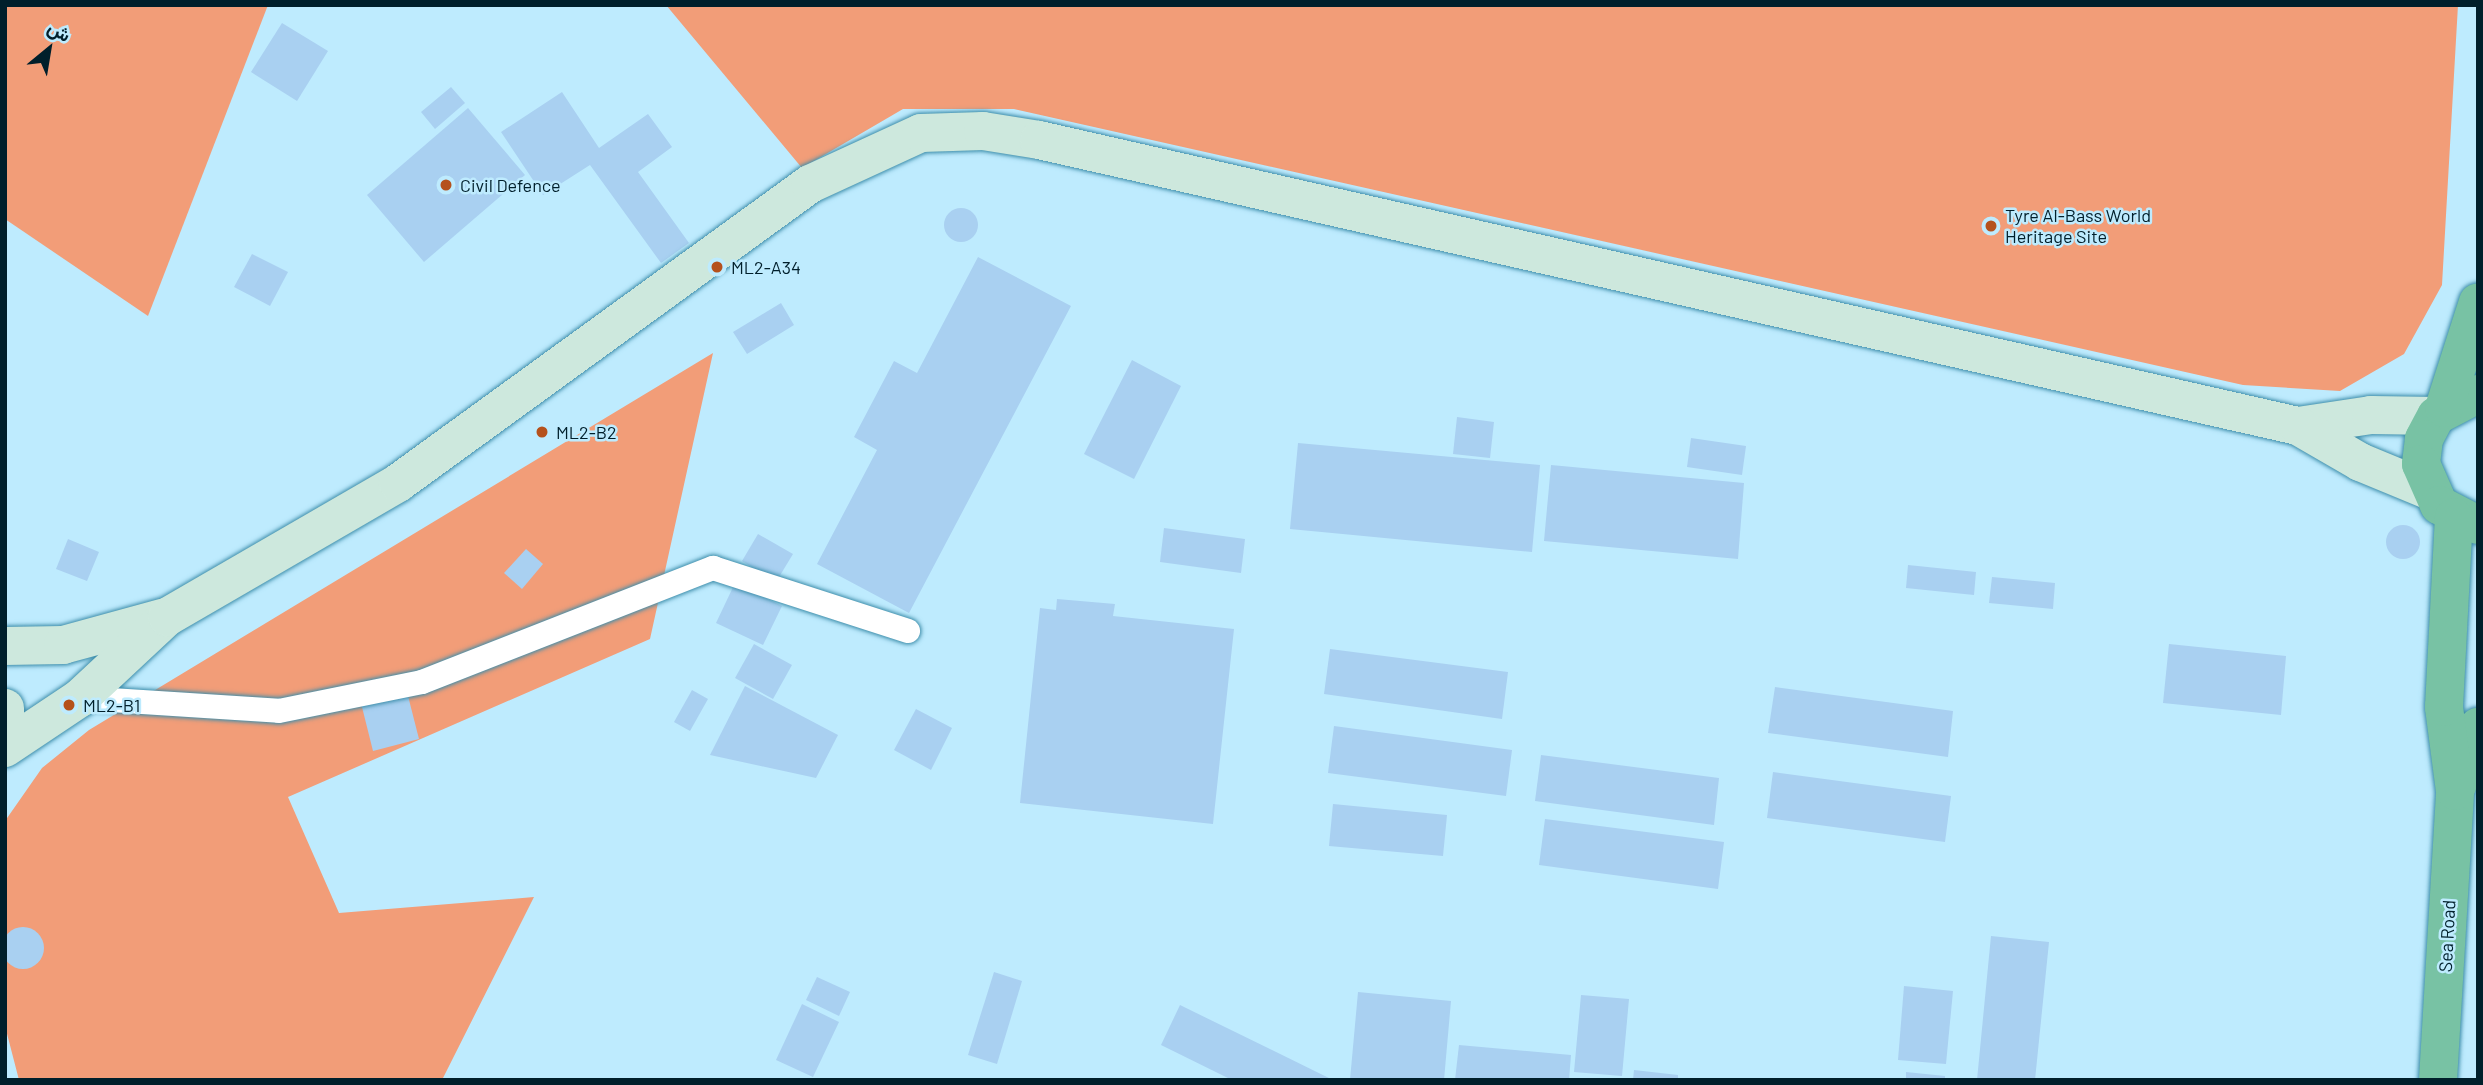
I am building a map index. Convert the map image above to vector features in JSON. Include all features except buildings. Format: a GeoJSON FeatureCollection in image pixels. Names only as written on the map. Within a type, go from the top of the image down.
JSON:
{"type":"FeatureCollection","features":[{"type":"Feature","properties":{"kind":"highway"},"geometry":{"type":"LineString","coordinates":[[2453,406],[2478,302]]}},
{"type":"Feature","properties":{"kind":"highway","name":"Sea Road"},"geometry":{"type":"LineString","coordinates":[[2438,1080],[2455,791],[2443,670],[2453,511],[2421,464],[2424,439],[2453,406]]}},
{"type":"Feature","properties":{"kind":"highway","name":"Sea Road"},"geometry":{"type":"LineString","coordinates":[[2455,791],[2478,727]]}},
{"type":"Feature","properties":{"kind":"main road"},"geometry":{"type":"LineString","coordinates":[[5,748],[80,698],[167,617],[398,484],[810,184],[920,133],[983,131],[1039,140],[2298,426],[2453,511]]}},
{"type":"Feature","properties":{"kind":"main road"},"geometry":{"type":"LineString","coordinates":[[2298,426],[2453,406]]}},
{"type":"Feature","properties":{"kind":"main road"},"geometry":{"type":"LineString","coordinates":[[5,646],[63,645],[167,617]]}},
{"type":"Feature","properties":{"kind":"main road"},"geometry":{"type":"LineString","coordinates":[[5,708],[5,729]]}},
{"type":"Feature","properties":{"kind":"lane"},"geometry":{"type":"LineString","coordinates":[[80,698],[279,711],[422,682],[713,568],[908,631]]}},
{"type":"Feature","properties":{"kind":"shaded area"},"geometry":{"type":"Polygon","coordinates":[[[5,5],[268,5],[148,316],[5,219],[5,5]]]}},
{"type":"Feature","properties":{"kind":"shaded area","name":"Tyre Al-Bass World Heritage Site"},"geometry":{"type":"Polygon","coordinates":[[[666,5],[2458,5],[2442,285],[2404,354],[2340,391],[2243,385],[1014,109],[903,109],[802,168],[666,5]]]}},
{"type":"Feature","properties":{"kind":"shaded area"},"geometry":{"type":"Polygon","coordinates":[[[713,353],[650,639],[288,797],[339,913],[534,897],[442,1080],[19,1080],[5,1026],[5,821],[42,768],[89,730],[713,353]]]}},
{"type":"Feature","properties":{"kind":"place","name":"Civil Defence"},"geometry":{"type":"Point","coordinates":[446,185]}},
{"type":"Feature","properties":{"kind":"place","name":"Tyre Al-Bass World Heritage Site"},"geometry":{"type":"Point","coordinates":[1991,226]}},
{"type":"Feature","properties":{"kind":"place","name":"ML2-A34"},"geometry":{"type":"Point","coordinates":[717,267]}},
{"type":"Feature","properties":{"kind":"place","name":"ML2-B2"},"geometry":{"type":"Point","coordinates":[542,432]}},
{"type":"Feature","properties":{"kind":"place","name":"ML2-B1"},"geometry":{"type":"Point","coordinates":[69,705]}}]}
